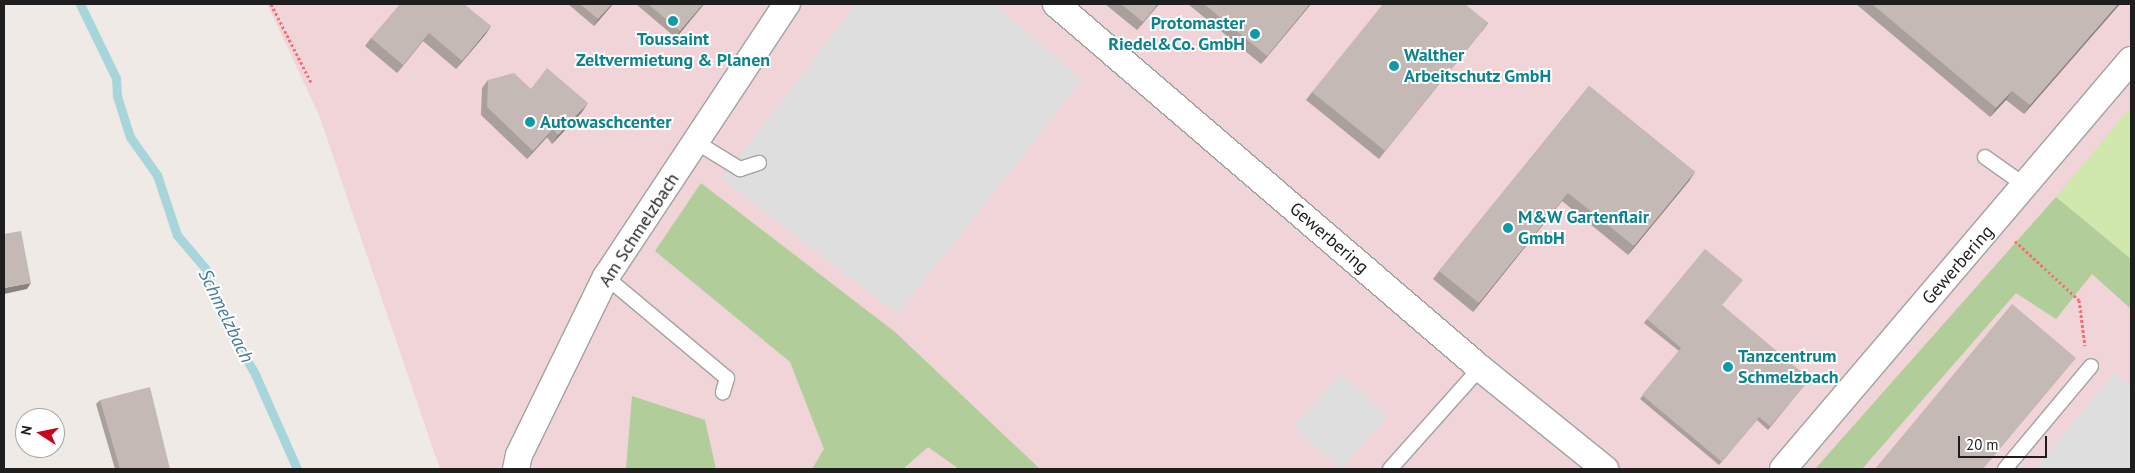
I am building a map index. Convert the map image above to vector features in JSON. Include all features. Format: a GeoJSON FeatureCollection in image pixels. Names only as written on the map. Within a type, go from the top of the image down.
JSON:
{"type":"FeatureCollection","features":[{"type":"Feature","properties":{"kind":"street","name":"Am Schmelzbach"},"geometry":{"type":"LineString","coordinates":[[516,469],[519,455],[606,277],[787,4]]}},
{"type":"Feature","properties":{"kind":"street","name":"Gewerbering"},"geometry":{"type":"LineString","coordinates":[[1056,4],[1480,368],[1605,469]]}},
{"type":"Feature","properties":{"kind":"street","name":"Gewerbering"},"geometry":{"type":"LineString","coordinates":[[1783,469],[2026,186],[2131,60]]}},
{"type":"Feature","properties":{"kind":"lane"},"geometry":{"type":"LineString","coordinates":[[696,142],[740,169],[759,163]]}},
{"type":"Feature","properties":{"kind":"lane"},"geometry":{"type":"LineString","coordinates":[[1985,156],[2026,186]]}},
{"type":"Feature","properties":{"kind":"lane"},"geometry":{"type":"LineString","coordinates":[[606,277],[728,378],[723,392]]}},
{"type":"Feature","properties":{"kind":"lane"},"geometry":{"type":"LineString","coordinates":[[2005,469],[2091,366]]}},
{"type":"Feature","properties":{"kind":"lane"},"geometry":{"type":"LineString","coordinates":[[1390,469],[1480,368]]}},
{"type":"Feature","properties":{"kind":"path"},"geometry":{"type":"LineString","coordinates":[[271,4],[311,82]]}},
{"type":"Feature","properties":{"kind":"path"},"geometry":{"type":"LineString","coordinates":[[1994,223],[2079,300],[2091,366]]}},
{"type":"Feature","properties":{"kind":"shaded area"},"geometry":{"type":"Polygon","coordinates":[[[267,4],[2131,4],[2131,469],[440,469],[319,115],[267,4]]]}},
{"type":"Feature","properties":{"kind":"shaded area"},"geometry":{"type":"Polygon","coordinates":[[[856,4],[995,4],[1082,80],[898,314],[721,179],[856,4]]]}},
{"type":"Feature","properties":{"kind":"shaded area"},"geometry":{"type":"Polygon","coordinates":[[[1341,373],[1389,416],[1341,469],[1293,427],[1341,373]]]}},
{"type":"Feature","properties":{"kind":"shaded area"},"geometry":{"type":"Polygon","coordinates":[[[2114,373],[2131,387],[2131,469],[2034,469],[2114,373]]]}},
{"type":"Feature","properties":{"kind":"green space"},"geometry":{"type":"Polygon","coordinates":[[[2131,107],[2131,259],[2056,197],[2131,107]]]}},
{"type":"Feature","properties":{"kind":"green space"},"geometry":{"type":"Polygon","coordinates":[[[701,183],[895,332],[1040,469],[959,469],[928,447],[903,469],[812,469],[824,449],[790,362],[655,251],[701,183]]]}},
{"type":"Feature","properties":{"kind":"green space"},"geometry":{"type":"Polygon","coordinates":[[[2056,197],[2131,259],[2131,309],[2092,274],[2056,319],[2016,293],[1862,469],[1815,469],[2056,197]]]}},
{"type":"Feature","properties":{"kind":"green space"},"geometry":{"type":"Polygon","coordinates":[[[632,396],[705,420],[716,469],[626,469],[632,396]]]}},
{"type":"Feature","properties":{"kind":"building"},"geometry":{"type":"Polygon","coordinates":[[[400,4],[464,4],[491,26],[462,61],[429,33],[403,65],[371,38],[400,4]]]}},
{"type":"Feature","properties":{"kind":"building"},"geometry":{"type":"Polygon","coordinates":[[[580,4],[612,4],[598,19],[580,4]]]}},
{"type":"Feature","properties":{"kind":"building","name":"Toussaint Zeltvermietung & Planen"},"geometry":{"type":"Polygon","coordinates":[[[648,4],[703,4],[680,31],[648,4]]]}},
{"type":"Feature","properties":{"kind":"building"},"geometry":{"type":"Polygon","coordinates":[[[1121,4],[1158,4],[1143,22],[1121,4]]]}},
{"type":"Feature","properties":{"kind":"building","name":"Protomaster Riedel&Co. GmbH"},"geometry":{"type":"Polygon","coordinates":[[[1204,4],[1310,4],[1267,56],[1204,4]]]}},
{"type":"Feature","properties":{"kind":"building","name":"Walther Arbeitschutz GmbH"},"geometry":{"type":"Polygon","coordinates":[[[1383,4],[1465,4],[1488,23],[1385,151],[1312,92],[1383,4]]]}},
{"type":"Feature","properties":{"kind":"building"},"geometry":{"type":"Polygon","coordinates":[[[1872,4],[2118,4],[2030,105],[2012,91],[1996,108],[1872,4]]]}},
{"type":"Feature","properties":{"kind":"building","name":"Autowaschcenter"},"geometry":{"type":"Polygon","coordinates":[[[547,68],[588,103],[558,135],[553,129],[533,151],[487,107],[488,80],[514,73],[531,89],[547,68]]]}},
{"type":"Feature","properties":{"kind":"building","name":"M&W Gartenflair GmbH"},"geometry":{"type":"Polygon","coordinates":[[[1589,86],[1695,172],[1634,246],[1568,193],[1479,303],[1439,271],[1589,86]]]}},
{"type":"Feature","properties":{"kind":"building"},"geometry":{"type":"Polygon","coordinates":[[[21,231],[31,283],[4,288],[4,234],[21,231]]]}},
{"type":"Feature","properties":{"kind":"building","name":"Tanzcentrum Schmelzbach"},"geometry":{"type":"Polygon","coordinates":[[[1705,249],[1743,280],[1722,305],[1810,379],[1770,426],[1759,417],[1722,462],[1642,395],[1681,348],[1647,319],[1705,249]]]}},
{"type":"Feature","properties":{"kind":"building"},"geometry":{"type":"Polygon","coordinates":[[[2012,304],[2076,358],[1983,469],[1875,469],[2012,304]]]}},
{"type":"Feature","properties":{"kind":"building"},"geometry":{"type":"Polygon","coordinates":[[[150,387],[170,469],[120,469],[100,400],[150,387]]]}},
{"type":"Feature","properties":{"kind":"waterway","name":"Schmelzbach"},"geometry":{"type":"LineString","coordinates":[[80,4],[116,78],[117,96],[130,137],[157,175],[177,235],[205,268],[227,326],[255,374],[297,469]]}},
{"type":"Feature","properties":{"kind":"place","name":"Toussaint Zeltvermietung & Planen"},"geometry":{"type":"Point","coordinates":[673,21]}},
{"type":"Feature","properties":{"kind":"place","name":"Protomaster Riedel&Co. GmbH"},"geometry":{"type":"Point","coordinates":[1255,34]}},
{"type":"Feature","properties":{"kind":"place","name":"Walther Arbeitschutz GmbH"},"geometry":{"type":"Point","coordinates":[1394,66]}},
{"type":"Feature","properties":{"kind":"place","name":"Autowaschcenter"},"geometry":{"type":"Point","coordinates":[530,122]}},
{"type":"Feature","properties":{"kind":"place","name":"M&W Gartenflair GmbH"},"geometry":{"type":"Point","coordinates":[1508,228]}},
{"type":"Feature","properties":{"kind":"place","name":"Tanzcentrum Schmelzbach"},"geometry":{"type":"Point","coordinates":[1728,367]}}]}
